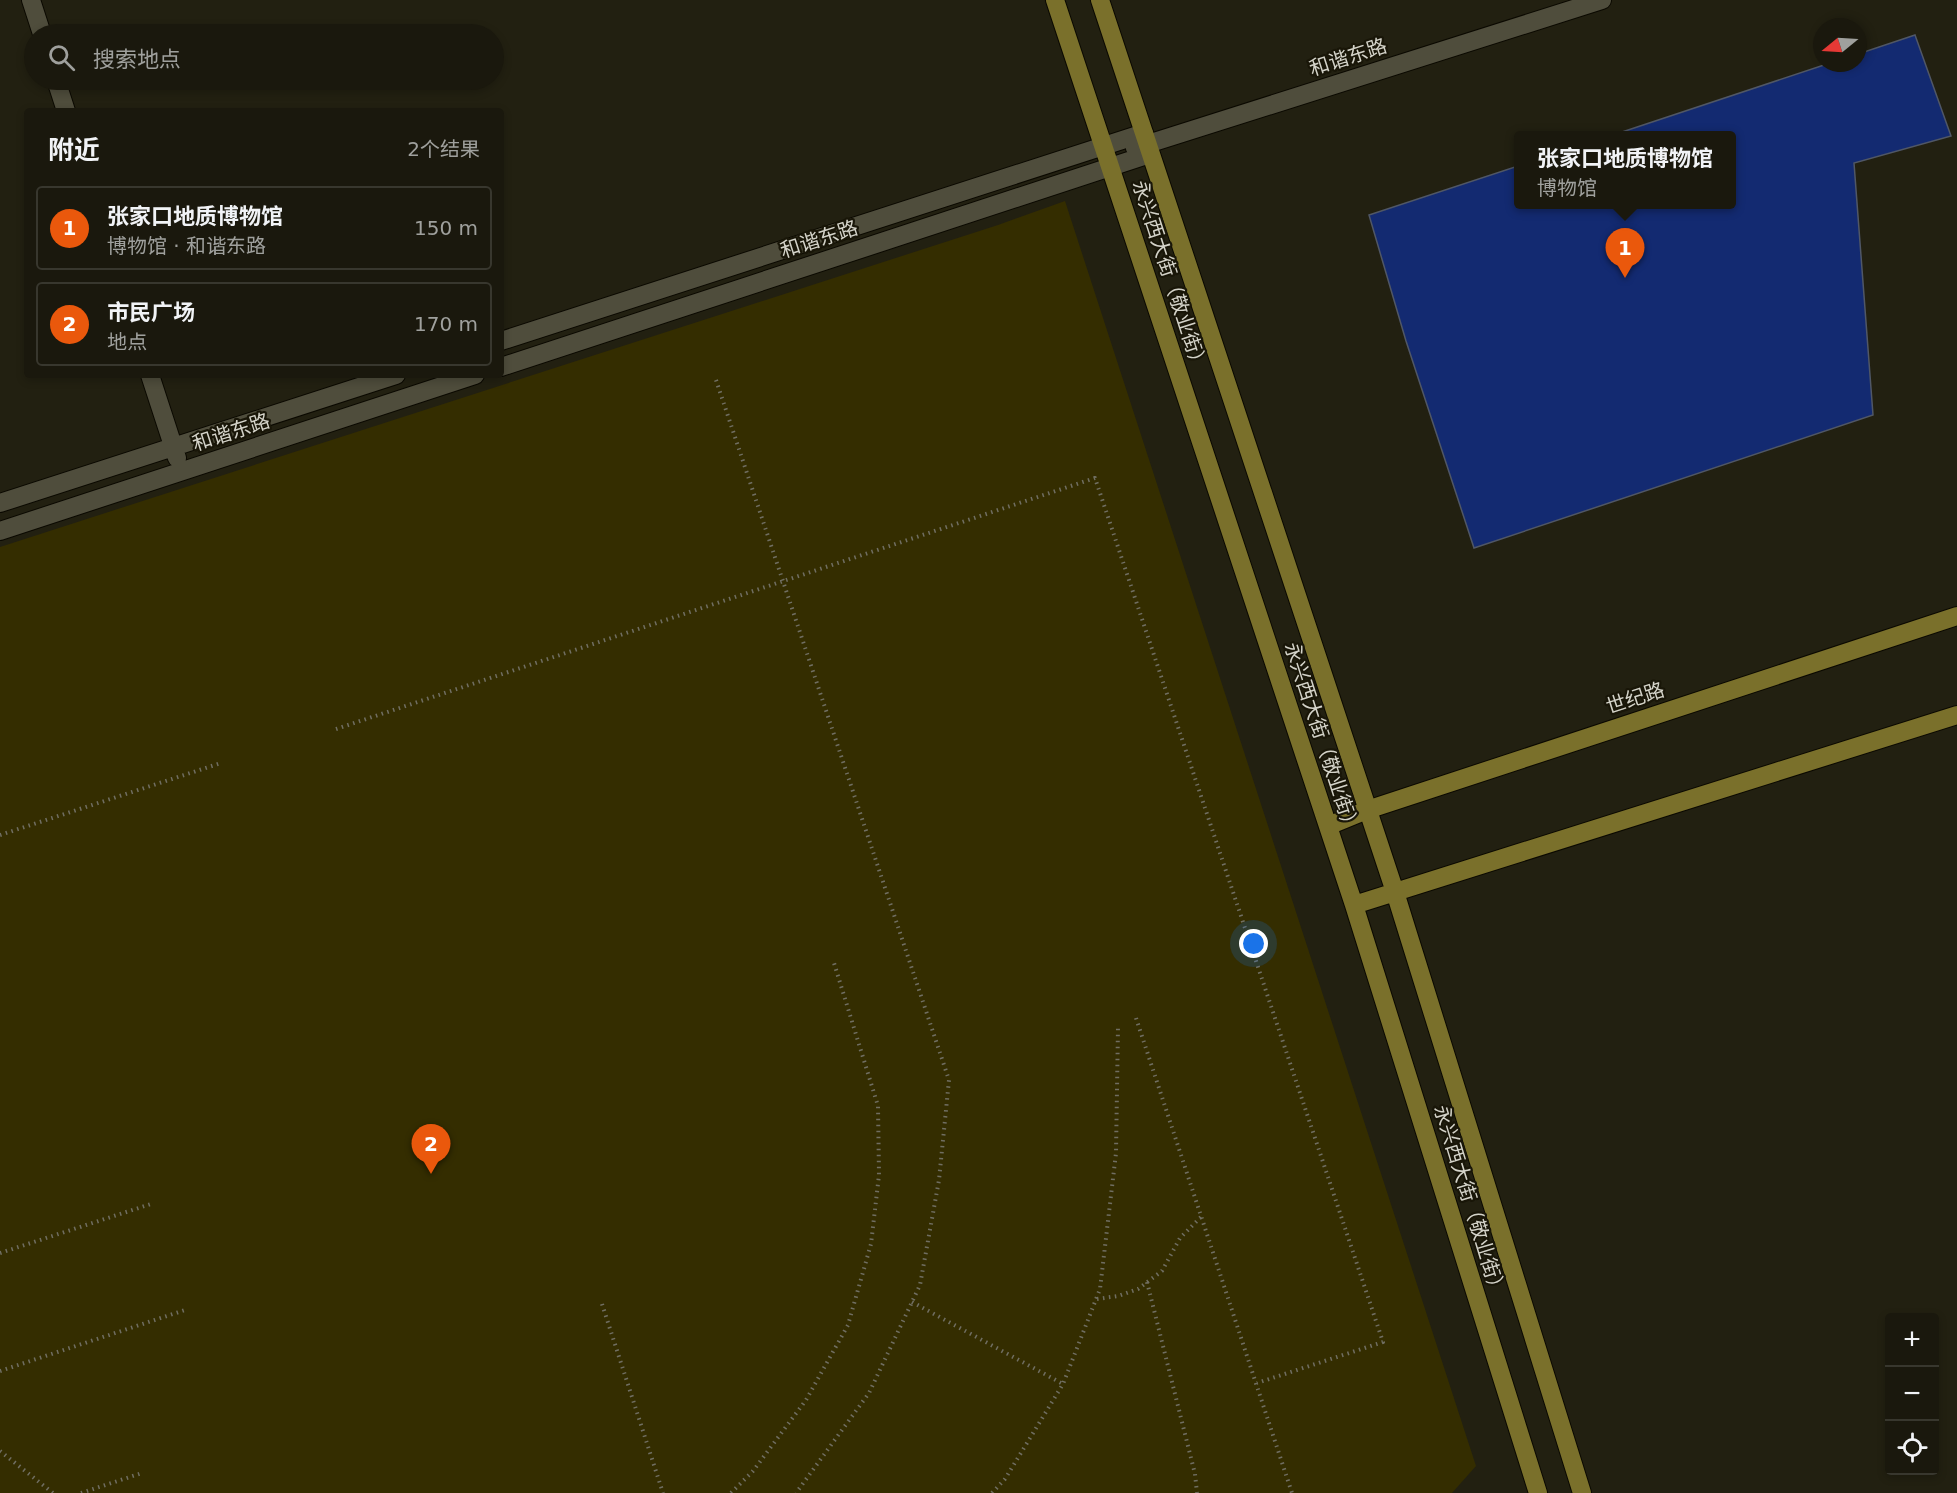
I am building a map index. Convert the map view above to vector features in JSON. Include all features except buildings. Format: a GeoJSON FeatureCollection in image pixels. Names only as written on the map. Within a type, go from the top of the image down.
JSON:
{"type":"FeatureCollection","features":[{"type":"Feature","properties":{"kind":"main road","name":"永兴西大街（敬业街）"},"geometry":{"type":"LineString","coordinates":[[1054,0],[1354,905],[1538,1493]]}},
{"type":"Feature","properties":{"kind":"main road","name":"永兴西大街（敬业街）"},"geometry":{"type":"LineString","coordinates":[[1100,0],[1395,892],[1581,1493]]}},
{"type":"Feature","properties":{"kind":"main road","name":"世纪路"},"geometry":{"type":"LineString","coordinates":[[1328,826],[1367,810],[1957,616]]}},
{"type":"Feature","properties":{"kind":"main road"},"geometry":{"type":"LineString","coordinates":[[1354,905],[1957,715]]}},
{"type":"Feature","properties":{"kind":"street"},"geometry":{"type":"LineString","coordinates":[[31,0],[39,24]]}},
{"type":"Feature","properties":{"kind":"street","name":"和谐东路"},"geometry":{"type":"LineString","coordinates":[[504,366],[1107,157],[1602,0]]}},
{"type":"Feature","properties":{"kind":"street"},"geometry":{"type":"LineString","coordinates":[[59,90],[65,108]]}},
{"type":"Feature","properties":{"kind":"street","name":"和谐东路"},"geometry":{"type":"LineString","coordinates":[[504,340],[1107,157]]}},
{"type":"Feature","properties":{"kind":"street"},"geometry":{"type":"LineString","coordinates":[[151,378],[181,472]]}},
{"type":"Feature","properties":{"kind":"street","name":"和谐东路"},"geometry":{"type":"LineString","coordinates":[[0,503],[387,378]]}},
{"type":"Feature","properties":{"kind":"street","name":"和谐东路"},"geometry":{"type":"LineString","coordinates":[[0,531],[466,378]]}},
{"type":"Feature","properties":{"kind":"path"},"geometry":{"type":"LineString","coordinates":[[716,380],[949,1080],[939,1180],[920,1286],[869,1393],[796,1493]]}},
{"type":"Feature","properties":{"kind":"path"},"geometry":{"type":"LineString","coordinates":[[336,729],[1095,478],[1383,1342],[1257,1383]]}},
{"type":"Feature","properties":{"kind":"path"},"geometry":{"type":"LineString","coordinates":[[0,835],[221,763]]}},
{"type":"Feature","properties":{"kind":"path"},"geometry":{"type":"LineString","coordinates":[[731,1493],[753,1471],[806,1400],[848,1325],[871,1244],[879,1175],[878,1106],[834,963]]}},
{"type":"Feature","properties":{"kind":"path"},"geometry":{"type":"LineString","coordinates":[[1136,1018],[1292,1493]]}},
{"type":"Feature","properties":{"kind":"path"},"geometry":{"type":"LineString","coordinates":[[992,1493],[1005,1479],[1063,1384],[1100,1289],[1116,1153],[1118,1028]]}},
{"type":"Feature","properties":{"kind":"path"},"geometry":{"type":"LineString","coordinates":[[0,1253],[154,1203]]}},
{"type":"Feature","properties":{"kind":"path"},"geometry":{"type":"LineString","coordinates":[[1096,1299],[1118,1296],[1138,1289],[1147,1282],[1162,1270],[1180,1238],[1202,1216]]}},
{"type":"Feature","properties":{"kind":"path"},"geometry":{"type":"LineString","coordinates":[[1147,1282],[1195,1474],[1197,1493]]}},
{"type":"Feature","properties":{"kind":"path"},"geometry":{"type":"LineString","coordinates":[[912,1302],[1063,1384]]}},
{"type":"Feature","properties":{"kind":"path"},"geometry":{"type":"LineString","coordinates":[[602,1304],[663,1493]]}},
{"type":"Feature","properties":{"kind":"path"},"geometry":{"type":"LineString","coordinates":[[0,1371],[188,1309]]}},
{"type":"Feature","properties":{"kind":"path"},"geometry":{"type":"LineString","coordinates":[[0,1451],[53,1493]]}},
{"type":"Feature","properties":{"kind":"path"},"geometry":{"type":"LineString","coordinates":[[81,1493],[142,1473]]}},
{"type":"Feature","properties":{"kind":"shaded area"},"geometry":{"type":"Polygon","coordinates":[[[1065,201],[1476,1466],[1452,1493],[0,1493],[0,547],[998,225],[1065,201]]]}},
{"type":"Feature","properties":{"kind":"place","name":"张家口地质博物馆"},"geometry":{"type":"Point","coordinates":[1625,278]}},
{"type":"Feature","properties":{"kind":"place","name":"市民广场"},"geometry":{"type":"Point","coordinates":[431,1174]}}]}
